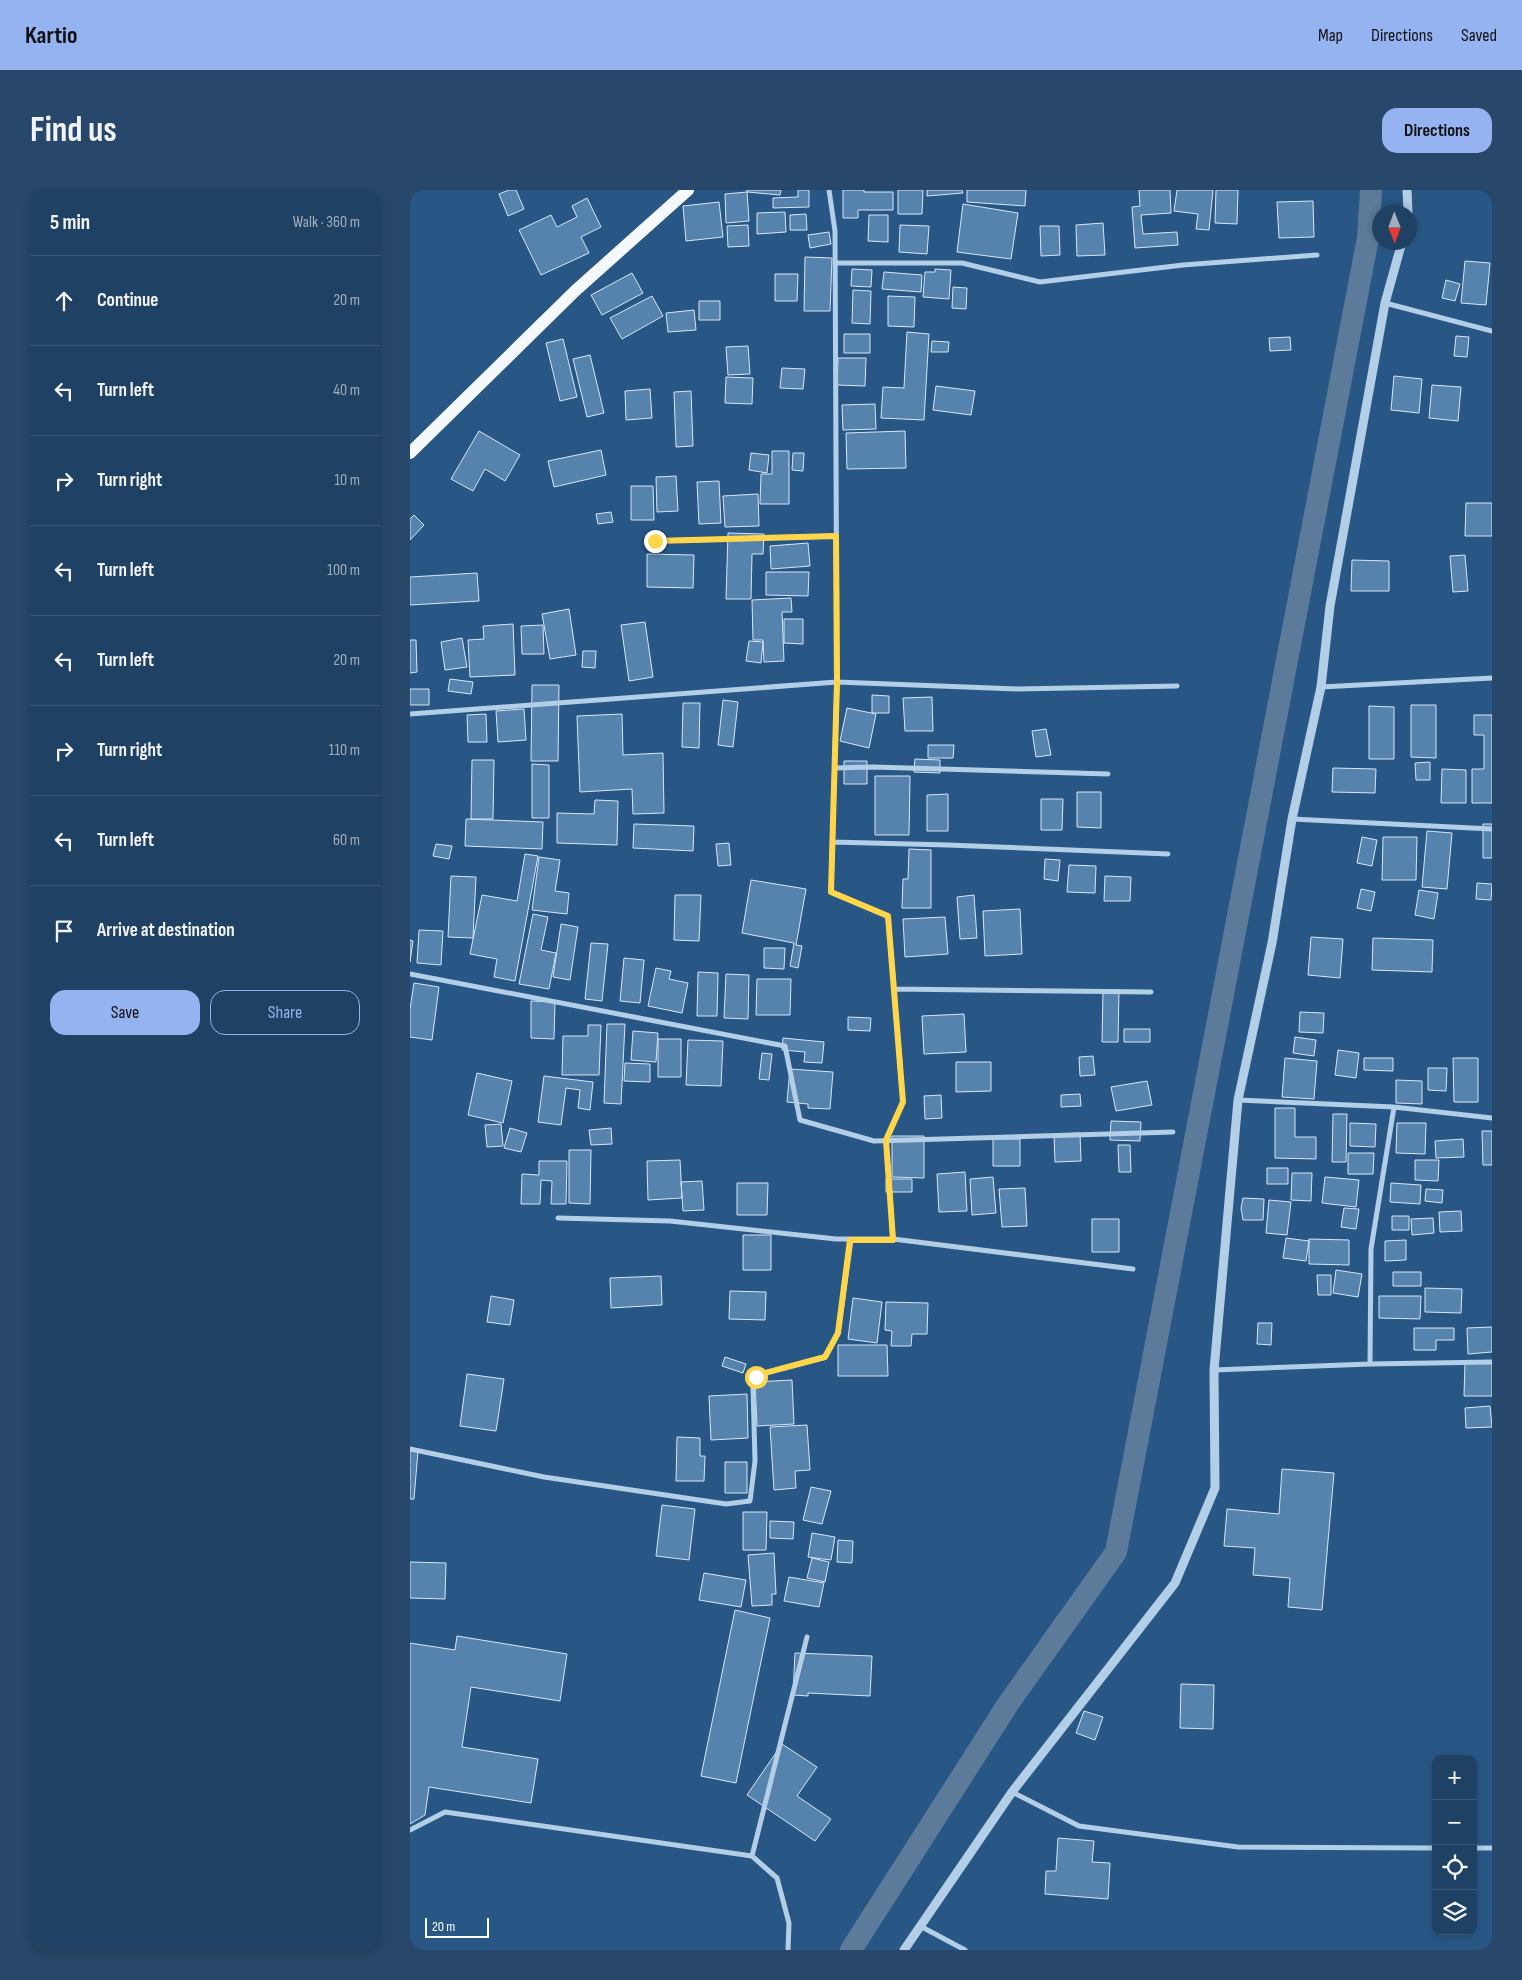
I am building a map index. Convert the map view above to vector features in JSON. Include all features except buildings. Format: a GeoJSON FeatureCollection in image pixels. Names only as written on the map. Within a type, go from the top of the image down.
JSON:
{"type":"FeatureCollection","features":[{"type":"Feature","properties":{"kind":"main road"},"geometry":{"type":"LineString","coordinates":[[410,453],[575,292],[688,190]]}},
{"type":"Feature","properties":{"kind":"street"},"geometry":{"type":"LineString","coordinates":[[829,190],[835,231],[837,682],[831,892],[888,916],[903,1102],[886,1140],[893,1240]]}},
{"type":"Feature","properties":{"kind":"street"},"geometry":{"type":"LineString","coordinates":[[1407,190],[1408,205]]}},
{"type":"Feature","properties":{"kind":"street"},"geometry":{"type":"LineString","coordinates":[[904,1950],[1012,1792],[1175,1583],[1215,1488],[1214,1370],[1238,1100],[1272,944],[1292,819],[1321,687],[1330,606],[1385,303],[1400,250]]}},
{"type":"Feature","properties":{"kind":"street"},"geometry":{"type":"LineString","coordinates":[[835,263],[962,263],[1040,282],[1183,264],[1317,255]]}},
{"type":"Feature","properties":{"kind":"street"},"geometry":{"type":"LineString","coordinates":[[1385,303],[1492,332]]}},
{"type":"Feature","properties":{"kind":"street"},"geometry":{"type":"LineString","coordinates":[[655,541],[836,536]]}},
{"type":"Feature","properties":{"kind":"street"},"geometry":{"type":"LineString","coordinates":[[1321,687],[1492,678]]}},
{"type":"Feature","properties":{"kind":"street"},"geometry":{"type":"LineString","coordinates":[[410,714],[837,682],[1017,689],[1176,686]]}},
{"type":"Feature","properties":{"kind":"street"},"geometry":{"type":"LineString","coordinates":[[834,768],[873,767],[1108,774]]}},
{"type":"Feature","properties":{"kind":"street"},"geometry":{"type":"LineString","coordinates":[[1292,819],[1492,828]]}},
{"type":"Feature","properties":{"kind":"street"},"geometry":{"type":"LineString","coordinates":[[832,842],[1168,854]]}},
{"type":"Feature","properties":{"kind":"street"},"geometry":{"type":"LineString","coordinates":[[410,974],[785,1046],[800,1120],[874,1141],[1173,1132]]}},
{"type":"Feature","properties":{"kind":"street"},"geometry":{"type":"LineString","coordinates":[[894,989],[1152,992]]}},
{"type":"Feature","properties":{"kind":"street"},"geometry":{"type":"LineString","coordinates":[[1238,1100],[1394,1107],[1492,1118]]}},
{"type":"Feature","properties":{"kind":"street"},"geometry":{"type":"LineString","coordinates":[[1370,1364],[1372,1249],[1394,1107]]}},
{"type":"Feature","properties":{"kind":"street"},"geometry":{"type":"LineString","coordinates":[[558,1218],[670,1221],[850,1240],[893,1240],[1133,1269]]}},
{"type":"Feature","properties":{"kind":"street"},"geometry":{"type":"LineString","coordinates":[[410,1449],[544,1477],[726,1504],[750,1501],[755,1461],[753,1387],[756,1377],[825,1357],[838,1333],[850,1240]]}},
{"type":"Feature","properties":{"kind":"street"},"geometry":{"type":"LineString","coordinates":[[1214,1370],[1370,1364],[1492,1362]]}},
{"type":"Feature","properties":{"kind":"street"},"geometry":{"type":"LineString","coordinates":[[752,1856],[807,1638]]}},
{"type":"Feature","properties":{"kind":"street"},"geometry":{"type":"LineString","coordinates":[[1012,1792],[1080,1826],[1238,1847],[1432,1848]]}},
{"type":"Feature","properties":{"kind":"street"},"geometry":{"type":"LineString","coordinates":[[410,1830],[445,1812],[752,1856],[777,1878],[789,1922],[788,1950]]}},
{"type":"Feature","properties":{"kind":"street"},"geometry":{"type":"LineString","coordinates":[[1477,1848],[1492,1848]]}},
{"type":"Feature","properties":{"kind":"street"},"geometry":{"type":"LineString","coordinates":[[920,1926],[965,1950]]}},
{"type":"Feature","properties":{"kind":"waterway"},"geometry":{"type":"LineString","coordinates":[[851,1950],[1008,1704],[1116,1552],[1368,238],[1371,190]]}},
{"type":"Feature","properties":{"kind":"route"},"geometry":{"type":"LineString","coordinates":[[655,541],[836,536],[837,682],[831,892],[888,916],[903,1102],[886,1140],[893,1240],[850,1240],[838,1333],[825,1357],[756,1377]]}}]}
